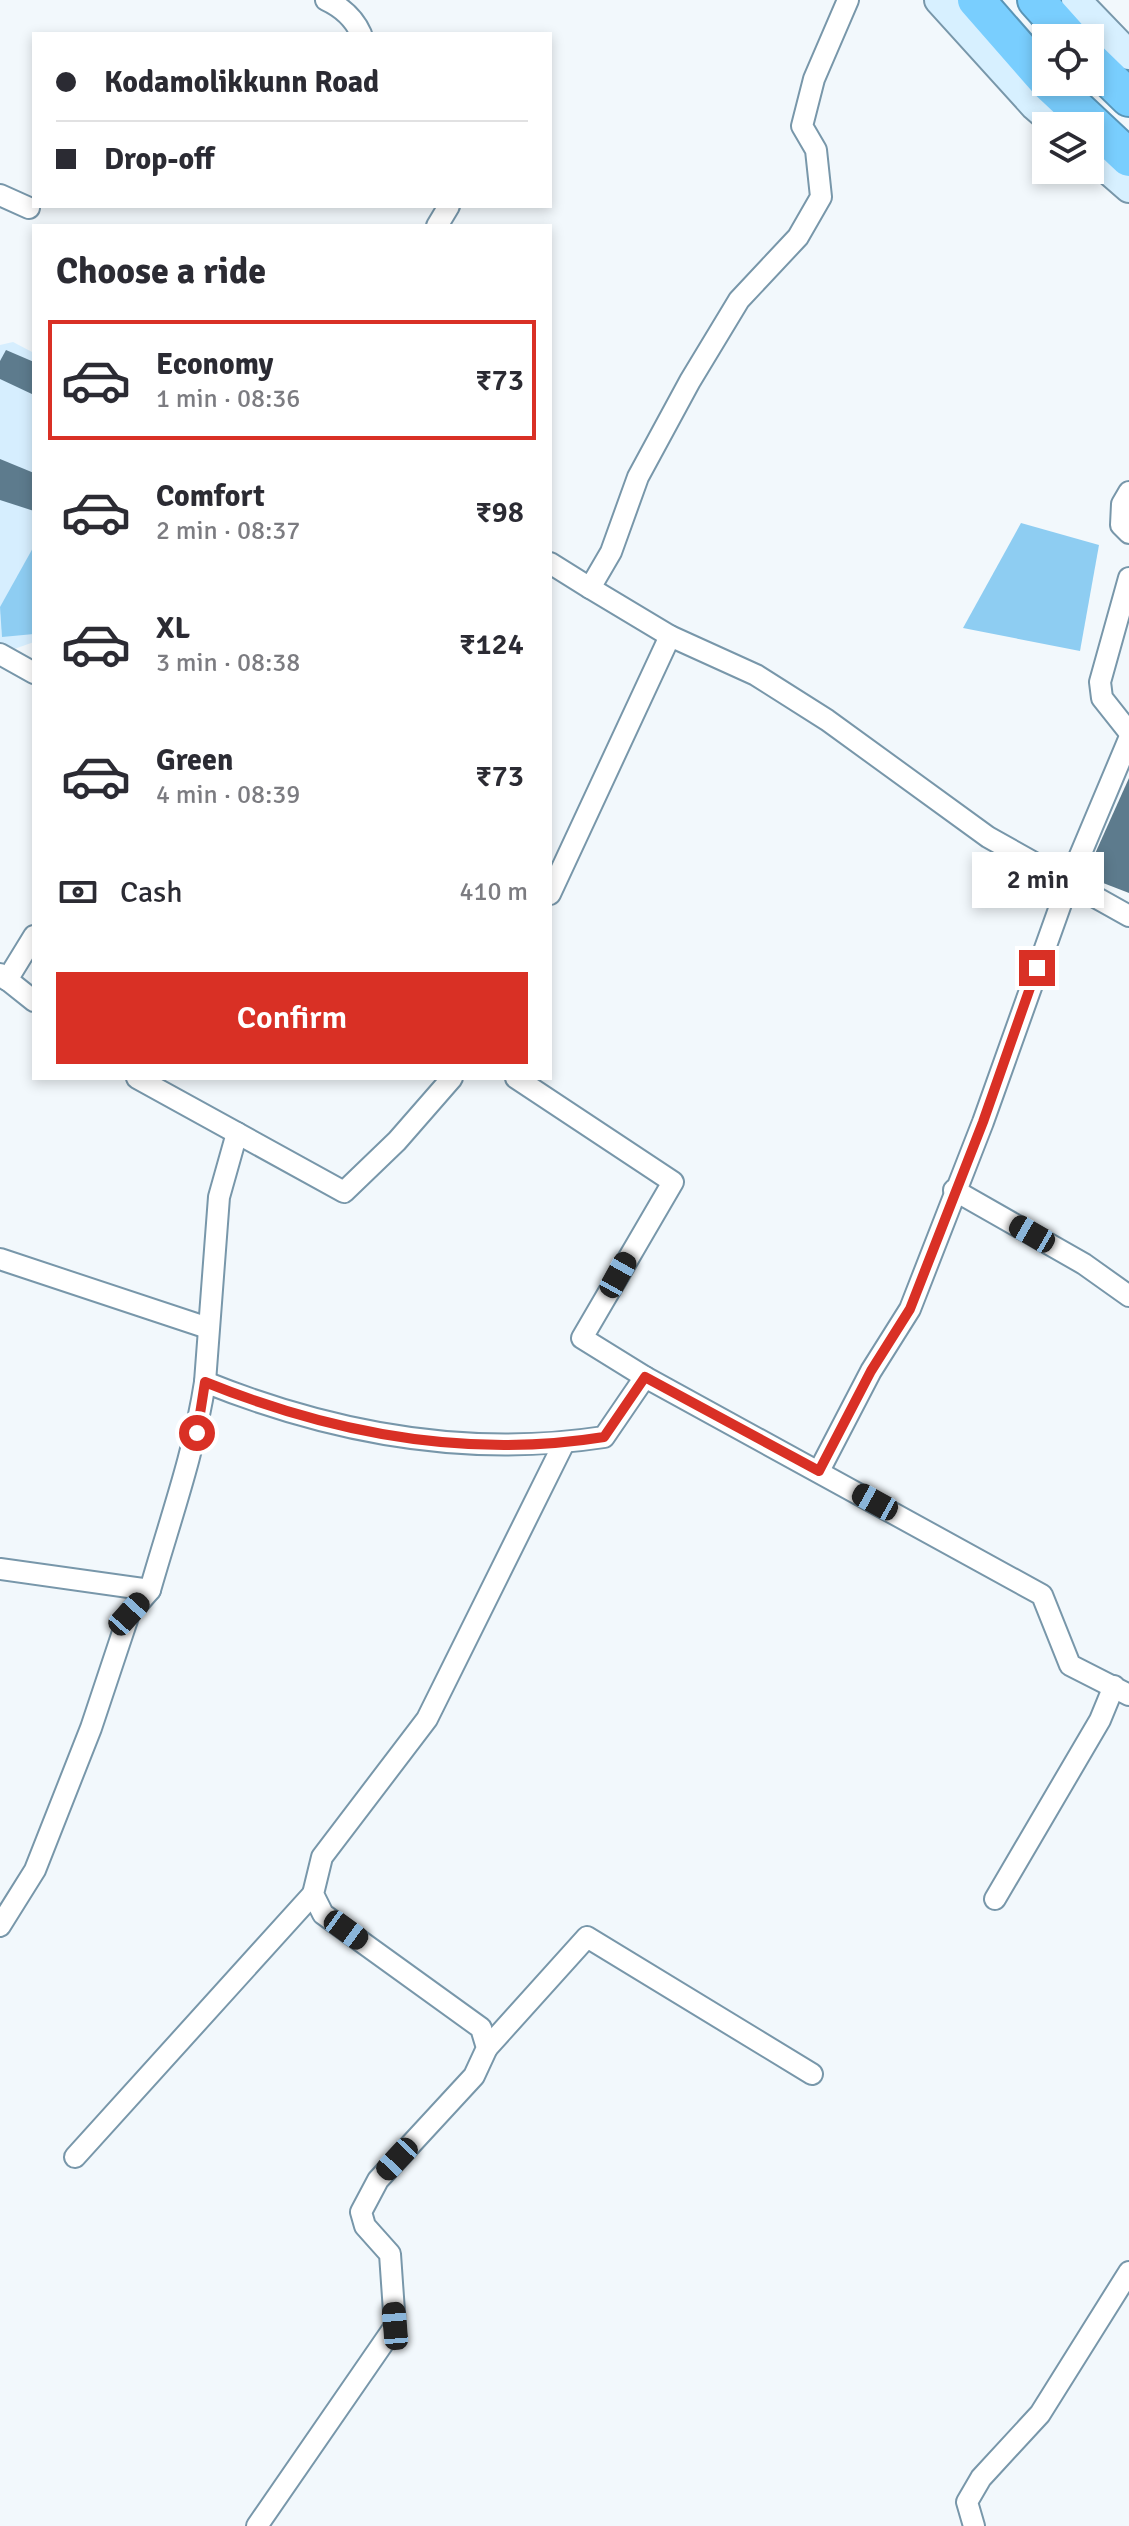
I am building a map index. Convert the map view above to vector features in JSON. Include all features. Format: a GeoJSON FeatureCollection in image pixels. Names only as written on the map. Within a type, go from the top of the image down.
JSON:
{"type":"FeatureCollection","features":[{"type":"Feature","properties":{"kind":"highway"},"geometry":{"type":"LineString","coordinates":[[976,0],[1032,64]]}},
{"type":"Feature","properties":{"kind":"highway"},"geometry":{"type":"LineString","coordinates":[[1036,0],[1057,24]]}},
{"type":"Feature","properties":{"kind":"highway"},"geometry":{"type":"LineString","coordinates":[[1104,74],[1129,98]]}},
{"type":"Feature","properties":{"kind":"highway"},"geometry":{"type":"LineString","coordinates":[[1063,96],[1129,158]]}},
{"type":"Feature","properties":{"kind":"street"},"geometry":{"type":"LineString","coordinates":[[326,0],[338,6],[357,24],[360,32]]}},
{"type":"Feature","properties":{"kind":"street"},"geometry":{"type":"LineString","coordinates":[[590,588],[611,552],[638,477],[690,381],[739,300],[798,237],[821,197],[816,150],[802,126],[814,79],[848,0]]}},
{"type":"Feature","properties":{"kind":"street"},"geometry":{"type":"LineString","coordinates":[[939,0],[1045,112]]}},
{"type":"Feature","properties":{"kind":"street"},"geometry":{"type":"LineString","coordinates":[[1076,0],[1129,55]]}},
{"type":"Feature","properties":{"kind":"street"},"geometry":{"type":"LineString","coordinates":[[1104,166],[1129,188]]}},
{"type":"Feature","properties":{"kind":"street"},"geometry":{"type":"LineString","coordinates":[[0,195],[29,208]]}},
{"type":"Feature","properties":{"kind":"street"},"geometry":{"type":"LineString","coordinates":[[1129,492],[1122,504],[1121,525],[1129,533]]}},
{"type":"Feature","properties":{"kind":"street"},"geometry":{"type":"LineString","coordinates":[[552,564],[670,636],[756,675],[827,720],[988,837],[1129,916]]}},
{"type":"Feature","properties":{"kind":"street"},"geometry":{"type":"LineString","coordinates":[[1129,578],[1100,682],[1102,698],[1129,732]]}},
{"type":"Feature","properties":{"kind":"street"},"geometry":{"type":"LineString","coordinates":[[552,890],[670,636]]}},
{"type":"Feature","properties":{"kind":"street"},"geometry":{"type":"LineString","coordinates":[[0,654],[32,672]]}},
{"type":"Feature","properties":{"kind":"street"},"geometry":{"type":"LineString","coordinates":[[819,1471],[871,1371],[910,1309],[983,1122],[1068,884],[1129,739]]}},
{"type":"Feature","properties":{"kind":"street"},"geometry":{"type":"LineString","coordinates":[[32,939],[4,977],[32,999]]}},
{"type":"Feature","properties":{"kind":"street"},"geometry":{"type":"LineString","coordinates":[[141,1080],[344,1192],[397,1141],[450,1080]]}},
{"type":"Feature","properties":{"kind":"street"},"geometry":{"type":"LineString","coordinates":[[519,1080],[673,1182],[582,1338],[645,1377],[1042,1595],[1070,1665],[1121,1691],[1100,1720],[995,1899]]}},
{"type":"Feature","properties":{"kind":"street"},"geometry":{"type":"LineString","coordinates":[[0,1926],[35,1870],[91,1728],[129,1614],[150,1590],[183,1490],[205,1382],[219,1197],[237,1133]]}},
{"type":"Feature","properties":{"kind":"street"},"geometry":{"type":"LineString","coordinates":[[954,1190],[1084,1264],[1129,1296]]}},
{"type":"Feature","properties":{"kind":"street"},"geometry":{"type":"LineString","coordinates":[[0,1259],[208,1328]]}},
{"type":"Feature","properties":{"kind":"street"},"geometry":{"type":"LineString","coordinates":[[205,1382],[315,1421],[395,1438],[564,1443],[604,1437],[645,1377]]}},
{"type":"Feature","properties":{"kind":"street"},"geometry":{"type":"LineString","coordinates":[[75,2157],[313,1894],[322,1857],[427,1719],[564,1443]]}},
{"type":"Feature","properties":{"kind":"street"},"geometry":{"type":"LineString","coordinates":[[0,1569],[150,1590]]}},
{"type":"Feature","properties":{"kind":"street"},"geometry":{"type":"LineString","coordinates":[[313,1894],[323,1914],[481,2028],[487,2048]]}},
{"type":"Feature","properties":{"kind":"street"},"geometry":{"type":"LineString","coordinates":[[257,2526],[395,2326],[390,2254],[365,2226],[361,2212],[366,2199],[378,2180],[474,2076],[487,2048],[587,1937],[812,2074]]}},
{"type":"Feature","properties":{"kind":"street"},"geometry":{"type":"LineString","coordinates":[[974,2526],[967,2502],[981,2478],[1040,2414],[1129,2272]]}},
{"type":"Feature","properties":{"kind":"shaded area"},"geometry":{"type":"Polygon","coordinates":[[[13,342],[32,352],[32,643],[0,654],[0,345],[13,342]]]}},
{"type":"Feature","properties":{"kind":"shaded area"},"geometry":{"type":"Polygon","coordinates":[[[1021,523],[1099,545],[1080,651],[963,628],[1021,523]]]}},
{"type":"Feature","properties":{"kind":"shaded area"},"geometry":{"type":"Polygon","coordinates":[[[32,550],[32,634],[2,637],[0,607],[32,550]]]}},
{"type":"Feature","properties":{"kind":"building"},"geometry":{"type":"Polygon","coordinates":[[[6,350],[32,361],[32,394],[0,379],[0,361],[6,350]]]}},
{"type":"Feature","properties":{"kind":"building"},"geometry":{"type":"Polygon","coordinates":[[[0,459],[32,472],[32,510],[0,500],[0,459]]]}},
{"type":"Feature","properties":{"kind":"building"},"geometry":{"type":"Polygon","coordinates":[[[1129,778],[1129,893],[1085,876],[1129,778]]]}},
{"type":"Feature","properties":{"kind":"route"},"geometry":{"type":"LineString","coordinates":[[197,1433],[205,1382],[315,1421],[395,1438],[564,1443],[604,1437],[645,1377],[819,1471],[836,1433],[910,1309],[983,1122],[1037,968]]}}]}
